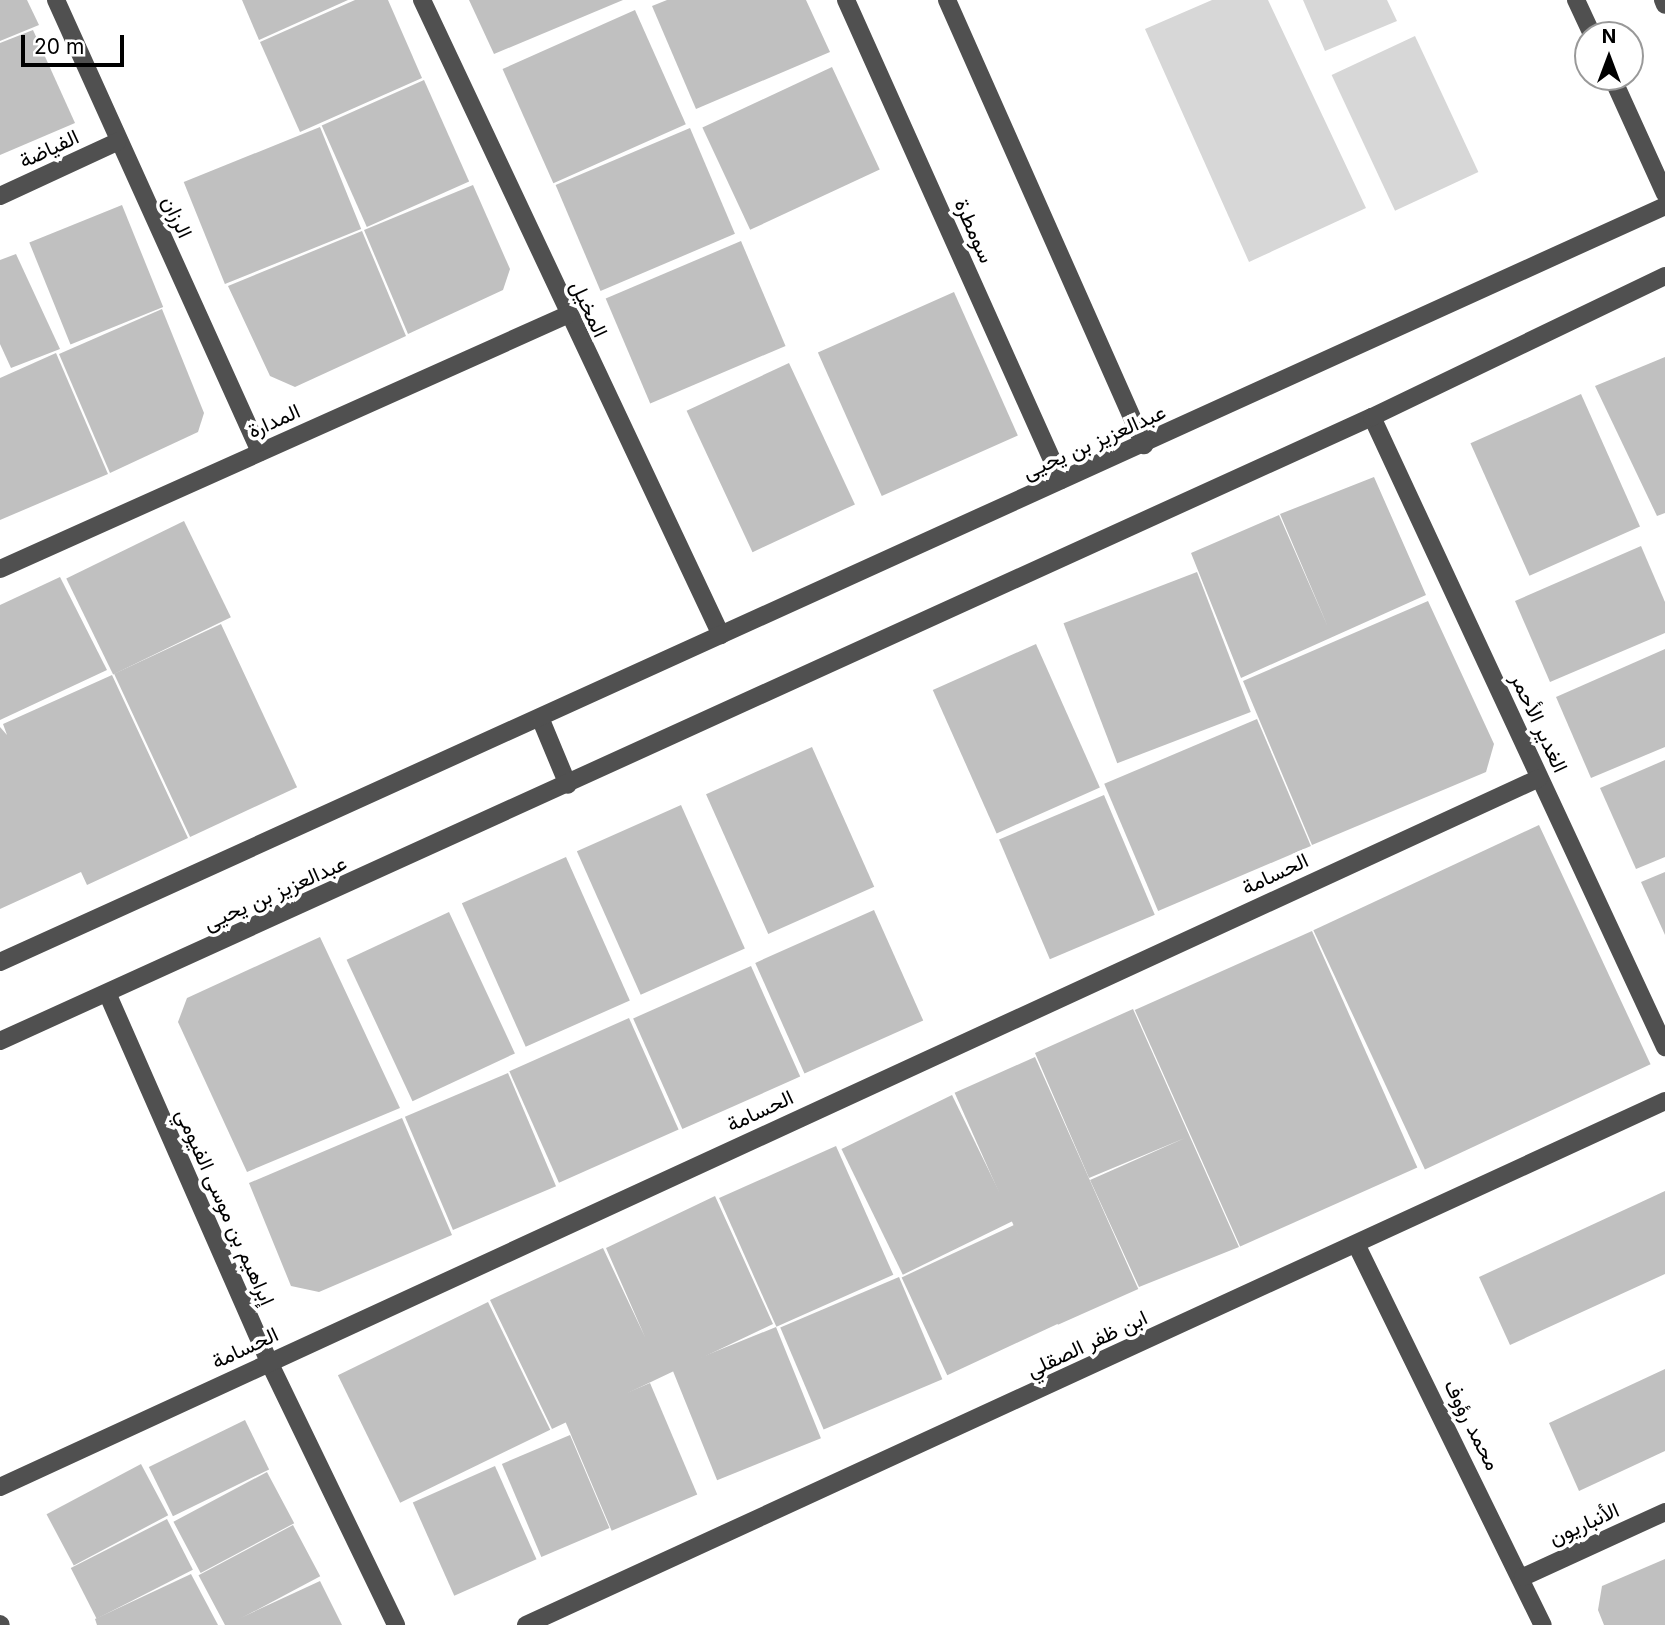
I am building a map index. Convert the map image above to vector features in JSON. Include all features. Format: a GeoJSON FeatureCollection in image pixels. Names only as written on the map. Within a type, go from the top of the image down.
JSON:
{"type":"FeatureCollection","features":[{"type":"Feature","properties":{"kind":"street","name":"الرزان"},"geometry":{"type":"LineString","coordinates":[[55,0],[117,142],[260,452]]}},
{"type":"Feature","properties":{"kind":"street","name":"المخيل"},"geometry":{"type":"LineString","coordinates":[[422,0],[567,315],[721,635]]}},
{"type":"Feature","properties":{"kind":"street","name":"سومطرة"},"geometry":{"type":"LineString","coordinates":[[846,0],[1061,480]]}},
{"type":"Feature","properties":{"kind":"street"},"geometry":{"type":"LineString","coordinates":[[947,0],[1144,445]]}},
{"type":"Feature","properties":{"kind":"street"},"geometry":{"type":"LineString","coordinates":[[1576,0],[1586,21]]}},
{"type":"Feature","properties":{"kind":"street"},"geometry":{"type":"LineString","coordinates":[[1662,0],[1665,5]]}},
{"type":"Feature","properties":{"kind":"street"},"geometry":{"type":"LineString","coordinates":[[1618,91],[1665,194]]}},
{"type":"Feature","properties":{"kind":"street","name":"الفياضة"},"geometry":{"type":"LineString","coordinates":[[0,197],[117,142]]}},
{"type":"Feature","properties":{"kind":"street","name":"عبدالعزيز بن يحيى"},"geometry":{"type":"LineString","coordinates":[[0,962],[541,720],[721,635],[1665,206]]}},
{"type":"Feature","properties":{"kind":"street","name":"عبدالعزيز بن يحيى"},"geometry":{"type":"LineString","coordinates":[[0,1041],[108,995],[1372,417],[1665,276]]}},
{"type":"Feature","properties":{"kind":"street","name":"المدارة"},"geometry":{"type":"LineString","coordinates":[[0,569],[567,315]]}},
{"type":"Feature","properties":{"kind":"street","name":"الغدير الأحمر"},"geometry":{"type":"LineString","coordinates":[[1372,417],[1665,1047]]}},
{"type":"Feature","properties":{"kind":"street"},"geometry":{"type":"LineString","coordinates":[[541,720],[568,785]]}},
{"type":"Feature","properties":{"kind":"street","name":"الحسامة"},"geometry":{"type":"LineString","coordinates":[[0,1487],[1539,778]]}},
{"type":"Feature","properties":{"kind":"street","name":"إبراهيم بن موسى الفيومي"},"geometry":{"type":"LineString","coordinates":[[108,995],[268,1362],[396,1625]]}},
{"type":"Feature","properties":{"kind":"street","name":"ابن ظفر الصقلي"},"geometry":{"type":"LineString","coordinates":[[526,1625],[1357,1246],[1665,1101]]}},
{"type":"Feature","properties":{"kind":"street","name":"محمد رؤوف"},"geometry":{"type":"LineString","coordinates":[[1357,1246],[1523,1577],[1543,1625]]}},
{"type":"Feature","properties":{"kind":"street","name":"الأنباريون"},"geometry":{"type":"LineString","coordinates":[[1523,1577],[1665,1512]]}},
{"type":"Feature","properties":{"kind":"shaded area"},"geometry":{"type":"Polygon","coordinates":[[[1212,0],[1268,0],[1366,208],[1249,262],[1145,29],[1212,0]]]}},
{"type":"Feature","properties":{"kind":"shaded area"},"geometry":{"type":"Polygon","coordinates":[[[1303,0],[1387,0],[1397,21],[1325,51],[1303,0]]]}},
{"type":"Feature","properties":{"kind":"shaded area"},"geometry":{"type":"Polygon","coordinates":[[[1415,36],[1478,172],[1395,211],[1332,75],[1415,36]]]}},
{"type":"Feature","properties":{"kind":"building"},"geometry":{"type":"Polygon","coordinates":[[[0,0],[27,0],[39,25],[0,41],[0,0]]]}},
{"type":"Feature","properties":{"kind":"building"},"geometry":{"type":"Polygon","coordinates":[[[242,0],[348,0],[259,40],[242,0]]]}},
{"type":"Feature","properties":{"kind":"building"},"geometry":{"type":"Polygon","coordinates":[[[355,0],[388,0],[422,78],[300,132],[260,42],[355,0]]]}},
{"type":"Feature","properties":{"kind":"building"},"geometry":{"type":"Polygon","coordinates":[[[469,0],[623,0],[494,54],[469,0]]]}},
{"type":"Feature","properties":{"kind":"building"},"geometry":{"type":"Polygon","coordinates":[[[667,0],[806,0],[830,52],[696,109],[652,6],[667,0]]]}},
{"type":"Feature","properties":{"kind":"building"},"geometry":{"type":"Polygon","coordinates":[[[635,10],[686,124],[553,183],[503,69],[635,10]]]}},
{"type":"Feature","properties":{"kind":"building"},"geometry":{"type":"Polygon","coordinates":[[[33,30],[75,123],[0,155],[0,43],[33,30]]]}},
{"type":"Feature","properties":{"kind":"building"},"geometry":{"type":"Polygon","coordinates":[[[832,67],[880,169],[750,230],[702,127],[832,67]]]}},
{"type":"Feature","properties":{"kind":"building"},"geometry":{"type":"Polygon","coordinates":[[[424,80],[469,181],[367,227],[322,126],[424,80]]]}},
{"type":"Feature","properties":{"kind":"building"},"geometry":{"type":"Polygon","coordinates":[[[320,127],[361,229],[225,284],[184,182],[320,127]]]}},
{"type":"Feature","properties":{"kind":"building"},"geometry":{"type":"Polygon","coordinates":[[[690,128],[735,234],[601,291],[556,185],[690,128]]]}},
{"type":"Feature","properties":{"kind":"building"},"geometry":{"type":"Polygon","coordinates":[[[473,185],[510,269],[503,290],[408,334],[364,230],[473,185]]]}},
{"type":"Feature","properties":{"kind":"building"},"geometry":{"type":"Polygon","coordinates":[[[122,205],[163,307],[70,344],[29,242],[122,205]]]}},
{"type":"Feature","properties":{"kind":"building"},"geometry":{"type":"Polygon","coordinates":[[[362,231],[406,336],[295,387],[270,376],[228,286],[362,231]]]}},
{"type":"Feature","properties":{"kind":"building"},"geometry":{"type":"Polygon","coordinates":[[[741,241],[786,346],[650,403],[606,298],[741,241]]]}},
{"type":"Feature","properties":{"kind":"building"},"geometry":{"type":"Polygon","coordinates":[[[16,254],[60,349],[11,368],[0,344],[0,260],[16,254]]]}},
{"type":"Feature","properties":{"kind":"building"},"geometry":{"type":"Polygon","coordinates":[[[954,292],[1018,435],[882,496],[818,353],[954,292]]]}},
{"type":"Feature","properties":{"kind":"building"},"geometry":{"type":"Polygon","coordinates":[[[162,309],[204,413],[198,432],[110,473],[59,354],[162,309]]]}},
{"type":"Feature","properties":{"kind":"building"},"geometry":{"type":"Polygon","coordinates":[[[56,353],[108,474],[0,520],[0,378],[56,353]]]}},
{"type":"Feature","properties":{"kind":"building"},"geometry":{"type":"Polygon","coordinates":[[[1665,357],[1665,513],[1657,516],[1595,386],[1665,357]]]}},
{"type":"Feature","properties":{"kind":"building"},"geometry":{"type":"Polygon","coordinates":[[[789,363],[855,504],[753,552],[687,411],[789,363]]]}},
{"type":"Feature","properties":{"kind":"building"},"geometry":{"type":"Polygon","coordinates":[[[1581,394],[1640,526],[1529,576],[1470,443],[1581,394]]]}},
{"type":"Feature","properties":{"kind":"building"},"geometry":{"type":"Polygon","coordinates":[[[1374,477],[1426,595],[1241,678],[1191,553],[1279,515],[1328,627],[1280,514],[1374,477]]]}},
{"type":"Feature","properties":{"kind":"building"},"geometry":{"type":"Polygon","coordinates":[[[184,521],[231,617],[113,675],[66,578],[184,521]]]}},
{"type":"Feature","properties":{"kind":"building"},"geometry":{"type":"Polygon","coordinates":[[[1641,546],[1665,602],[1665,633],[1550,682],[1515,601],[1641,546]]]}},
{"type":"Feature","properties":{"kind":"building"},"geometry":{"type":"Polygon","coordinates":[[[1197,572],[1251,712],[1117,763],[1063,623],[1197,572]]]}},
{"type":"Feature","properties":{"kind":"building"},"geometry":{"type":"Polygon","coordinates":[[[60,577],[107,670],[0,720],[0,605],[60,577]]]}},
{"type":"Feature","properties":{"kind":"building"},"geometry":{"type":"Polygon","coordinates":[[[1428,601],[1494,744],[1486,772],[1312,845],[1243,681],[1428,601]]]}},
{"type":"Feature","properties":{"kind":"building"},"geometry":{"type":"Polygon","coordinates":[[[221,624],[297,787],[190,837],[114,674],[221,624]]]}},
{"type":"Feature","properties":{"kind":"building"},"geometry":{"type":"Polygon","coordinates":[[[1036,644],[1100,787],[997,833],[933,690],[1036,644]]]}},
{"type":"Feature","properties":{"kind":"building"},"geometry":{"type":"Polygon","coordinates":[[[1665,649],[1665,747],[1591,778],[1556,697],[1665,649]]]}},
{"type":"Feature","properties":{"kind":"building"},"geometry":{"type":"Polygon","coordinates":[[[112,675],[188,838],[87,885],[81,872],[0,909],[0,727],[7,735],[3,724],[112,675]]]}},
{"type":"Feature","properties":{"kind":"building"},"geometry":{"type":"Polygon","coordinates":[[[1257,719],[1311,846],[1158,911],[1104,784],[1257,719]]]}},
{"type":"Feature","properties":{"kind":"building"},"geometry":{"type":"Polygon","coordinates":[[[812,747],[874,887],[768,934],[706,794],[812,747]]]}},
{"type":"Feature","properties":{"kind":"building"},"geometry":{"type":"Polygon","coordinates":[[[1665,760],[1665,857],[1636,869],[1600,788],[1665,760]]]}},
{"type":"Feature","properties":{"kind":"building"},"geometry":{"type":"Polygon","coordinates":[[[1104,795],[1155,915],[1050,959],[999,840],[1104,795]]]}},
{"type":"Feature","properties":{"kind":"building"},"geometry":{"type":"Polygon","coordinates":[[[681,805],[745,948],[641,995],[577,851],[681,805]]]}},
{"type":"Feature","properties":{"kind":"building"},"geometry":{"type":"Polygon","coordinates":[[[1539,825],[1651,1064],[1425,1169],[1313,930],[1539,825]]]}},
{"type":"Feature","properties":{"kind":"building"},"geometry":{"type":"Polygon","coordinates":[[[566,857],[630,1000],[526,1047],[462,903],[566,857]]]}},
{"type":"Feature","properties":{"kind":"building"},"geometry":{"type":"Polygon","coordinates":[[[1665,872],[1665,935],[1641,882],[1665,872]]]}},
{"type":"Feature","properties":{"kind":"building"},"geometry":{"type":"Polygon","coordinates":[[[874,910],[923,1021],[804,1073],[755,963],[874,910]]]}},
{"type":"Feature","properties":{"kind":"building"},"geometry":{"type":"Polygon","coordinates":[[[449,912],[515,1053],[413,1101],[347,960],[449,912]]]}},
{"type":"Feature","properties":{"kind":"building"},"geometry":{"type":"Polygon","coordinates":[[[1312,931],[1417,1168],[1240,1247],[1135,1010],[1312,931]]]}},
{"type":"Feature","properties":{"kind":"building"},"geometry":{"type":"Polygon","coordinates":[[[320,937],[400,1108],[247,1172],[178,1022],[187,998],[320,937]]]}},
{"type":"Feature","properties":{"kind":"building"},"geometry":{"type":"Polygon","coordinates":[[[751,966],[800,1077],[682,1129],[633,1018],[751,966]]]}},
{"type":"Feature","properties":{"kind":"building"},"geometry":{"type":"Polygon","coordinates":[[[1133,1009],[1239,1247],[1139,1287],[1090,1180],[1185,1138],[1089,1178],[1035,1053],[1133,1009]]]}},
{"type":"Feature","properties":{"kind":"building"},"geometry":{"type":"Polygon","coordinates":[[[629,1018],[679,1129],[559,1183],[509,1071],[629,1018]]]}},
{"type":"Feature","properties":{"kind":"building"},"geometry":{"type":"Polygon","coordinates":[[[1035,1057],[1138,1289],[1058,1325],[955,1093],[1035,1057]]]}},
{"type":"Feature","properties":{"kind":"building"},"geometry":{"type":"Polygon","coordinates":[[[508,1073],[556,1186],[453,1230],[405,1117],[508,1073]]]}},
{"type":"Feature","properties":{"kind":"building"},"geometry":{"type":"Polygon","coordinates":[[[952,1095],[1013,1221],[903,1275],[841,1149],[952,1095]]]}},
{"type":"Feature","properties":{"kind":"building"},"geometry":{"type":"Polygon","coordinates":[[[402,1118],[452,1235],[319,1292],[291,1286],[249,1183],[402,1118]]]}},
{"type":"Feature","properties":{"kind":"building"},"geometry":{"type":"Polygon","coordinates":[[[836,1146],[893,1275],[776,1327],[719,1198],[836,1146]]]}},
{"type":"Feature","properties":{"kind":"building"},"geometry":{"type":"Polygon","coordinates":[[[1665,1191],[1665,1274],[1510,1345],[1479,1277],[1665,1191]]]}},
{"type":"Feature","properties":{"kind":"building"},"geometry":{"type":"Polygon","coordinates":[[[715,1196],[773,1324],[552,1429],[490,1300],[603,1248],[645,1337],[606,1248],[715,1196]]]}},
{"type":"Feature","properties":{"kind":"building"},"geometry":{"type":"Polygon","coordinates":[[[1014,1225],[1060,1323],[947,1375],[902,1277],[1014,1225]]]}},
{"type":"Feature","properties":{"kind":"building"},"geometry":{"type":"Polygon","coordinates":[[[899,1277],[942,1379],[824,1430],[780,1327],[899,1277]]]}},
{"type":"Feature","properties":{"kind":"building"},"geometry":{"type":"Polygon","coordinates":[[[488,1302],[550,1430],[400,1503],[338,1375],[488,1302]]]}},
{"type":"Feature","properties":{"kind":"building"},"geometry":{"type":"Polygon","coordinates":[[[776,1327],[821,1438],[717,1480],[672,1369],[776,1327]]]}},
{"type":"Feature","properties":{"kind":"building"},"geometry":{"type":"Polygon","coordinates":[[[1665,1369],[1665,1451],[1579,1491],[1549,1423],[1665,1369]]]}},
{"type":"Feature","properties":{"kind":"building"},"geometry":{"type":"Polygon","coordinates":[[[650,1383],[697,1494],[612,1531],[564,1419],[650,1383]]]}},
{"type":"Feature","properties":{"kind":"building"},"geometry":{"type":"Polygon","coordinates":[[[245,1420],[269,1469],[173,1516],[149,1467],[245,1420]]]}},
{"type":"Feature","properties":{"kind":"building"},"geometry":{"type":"Polygon","coordinates":[[[570,1435],[609,1528],[541,1557],[502,1464],[570,1435]]]}},
{"type":"Feature","properties":{"kind":"building"},"geometry":{"type":"Polygon","coordinates":[[[141,1464],[168,1515],[74,1565],[47,1514],[141,1464]]]}},
{"type":"Feature","properties":{"kind":"building"},"geometry":{"type":"Polygon","coordinates":[[[495,1466],[536,1559],[454,1596],[413,1503],[495,1466]]]}},
{"type":"Feature","properties":{"kind":"building"},"geometry":{"type":"Polygon","coordinates":[[[267,1472],[294,1523],[201,1573],[173,1522],[267,1472]]]}},
{"type":"Feature","properties":{"kind":"building"},"geometry":{"type":"Polygon","coordinates":[[[167,1519],[193,1570],[97,1619],[71,1568],[167,1519]]]}},
{"type":"Feature","properties":{"kind":"building"},"geometry":{"type":"Polygon","coordinates":[[[293,1525],[320,1576],[225,1625],[199,1575],[293,1525]]]}},
{"type":"Feature","properties":{"kind":"building"},"geometry":{"type":"Polygon","coordinates":[[[1665,1559],[1665,1625],[1604,1625],[1598,1610],[1602,1586],[1665,1559]]]}},
{"type":"Feature","properties":{"kind":"building"},"geometry":{"type":"Polygon","coordinates":[[[191,1574],[218,1625],[97,1625],[95,1619],[191,1574]]]}},
{"type":"Feature","properties":{"kind":"building"},"geometry":{"type":"Polygon","coordinates":[[[320,1581],[342,1625],[225,1625],[320,1581]]]}}]}
